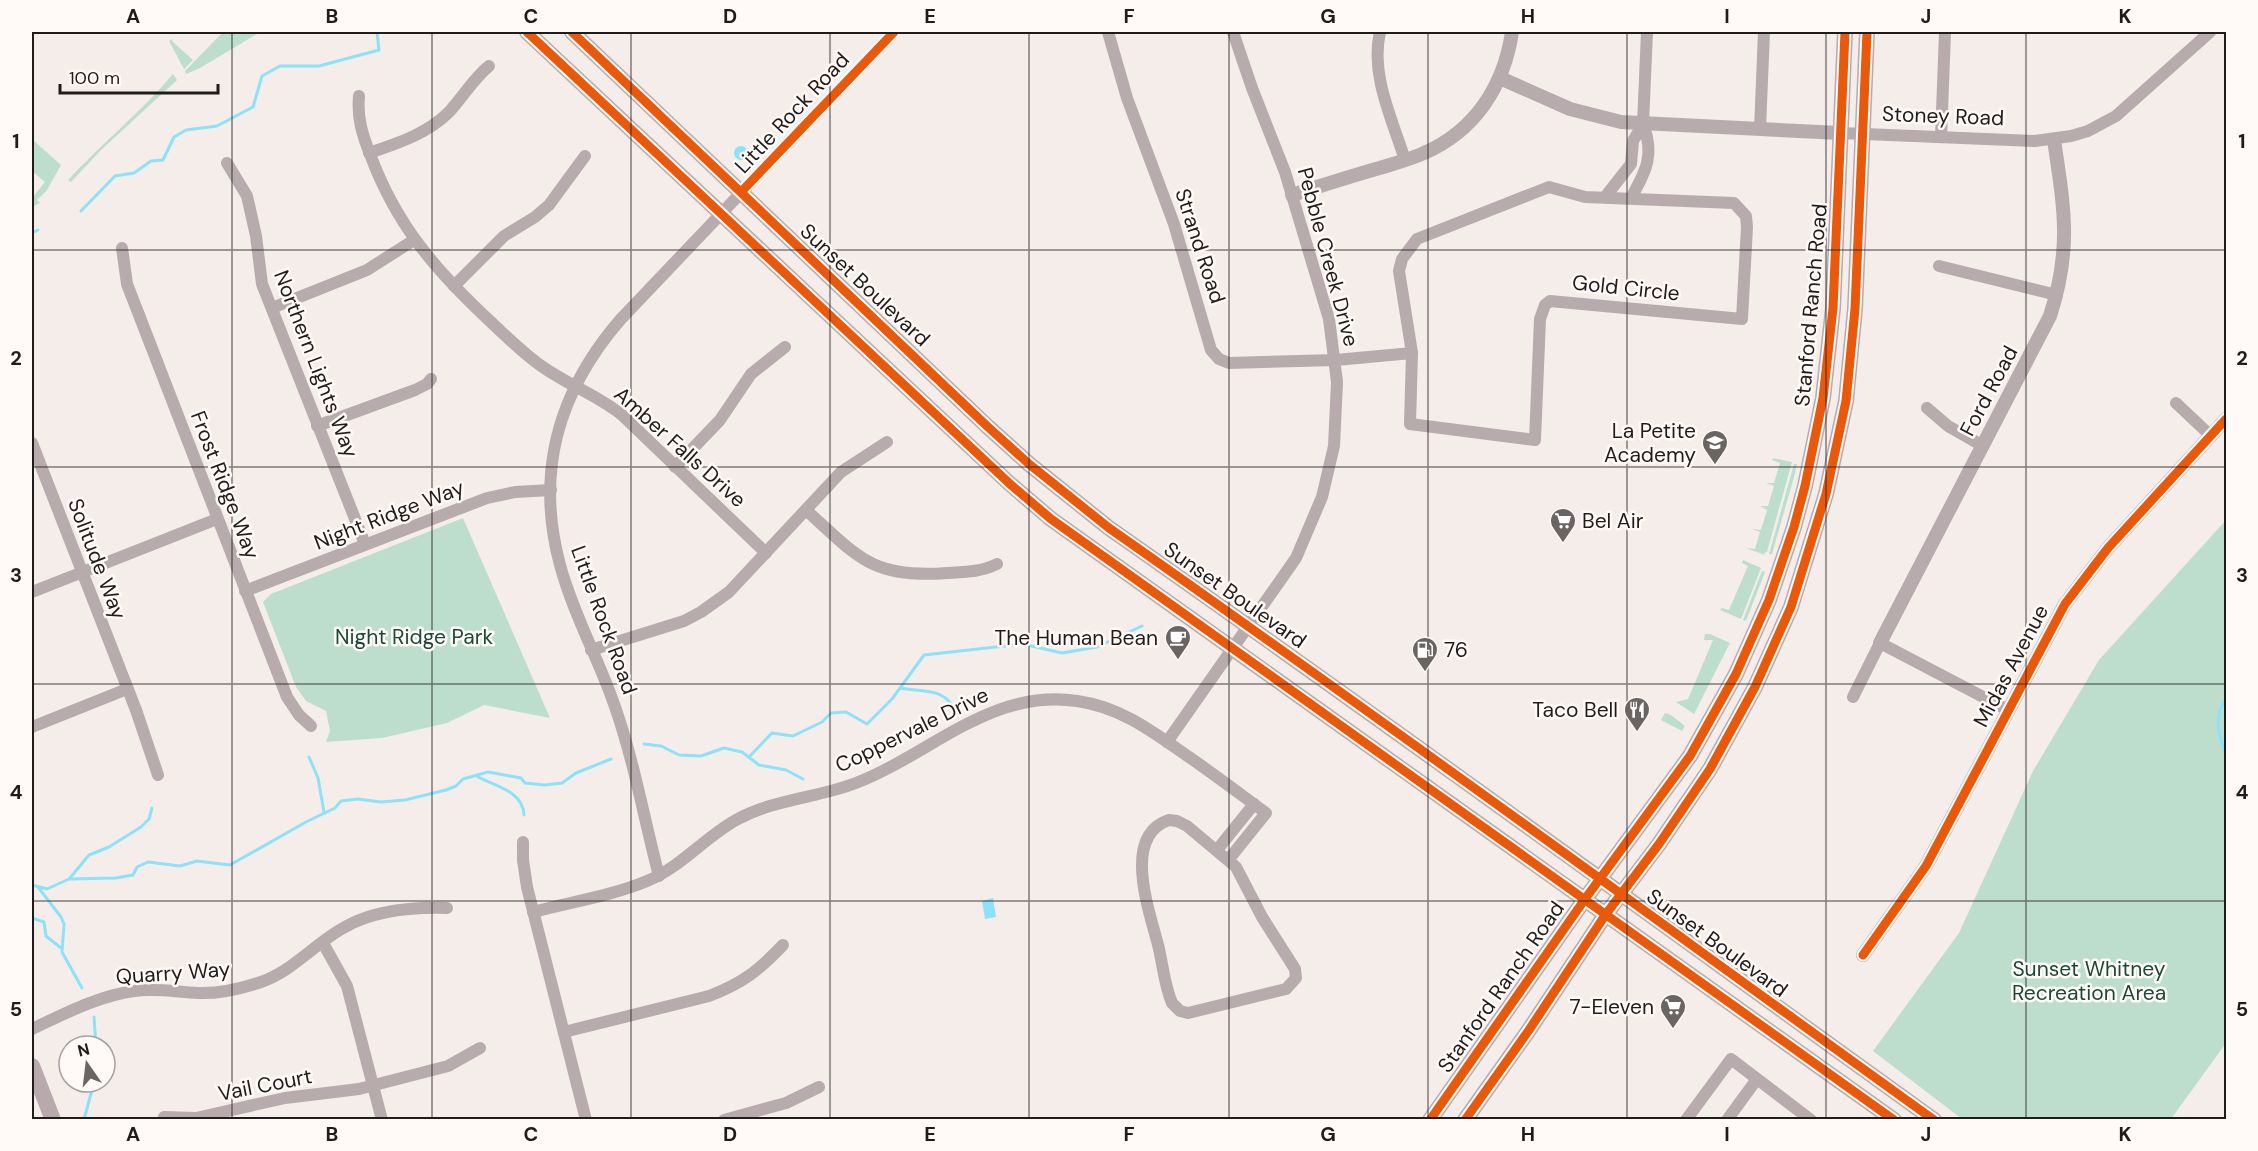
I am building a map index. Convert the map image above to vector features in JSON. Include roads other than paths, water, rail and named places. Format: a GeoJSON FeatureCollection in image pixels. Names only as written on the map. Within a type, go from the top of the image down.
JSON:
{"type":"FeatureCollection","features":[{"type":"Feature","properties":{"kind":"main road","name":"Sunset Boulevard"},"geometry":{"type":"LineString","coordinates":[[527,32],[1010,484],[1094,550],[1894,1119]]}},
{"type":"Feature","properties":{"kind":"main road","name":"Sunset Boulevard"},"geometry":{"type":"LineString","coordinates":[[572,32],[1029,464],[1109,528],[1434,758],[1599,880],[1934,1119]]}},
{"type":"Feature","properties":{"kind":"main road","name":"Stanford Ranch Road"},"geometry":{"type":"LineString","coordinates":[[1430,1119],[1585,899],[1690,756],[1725,695],[1781,568],[1794,527],[1819,424],[1829,351],[1833,308],[1845,32]]}},
{"type":"Feature","properties":{"kind":"main road","name":"Stanford Ranch Road"},"geometry":{"type":"LineString","coordinates":[[1465,1119],[1529,1030],[1606,914],[1659,844],[1699,785],[1755,687],[1791,607],[1826,494],[1844,409],[1855,309],[1867,32]]}},
{"type":"Feature","properties":{"kind":"main road"},"geometry":{"type":"LineString","coordinates":[[1755,687],[1755,654],[1752,638],[1768,629],[1791,607]]}},
{"type":"Feature","properties":{"kind":"main road"},"geometry":{"type":"LineString","coordinates":[[32,1066],[53,1119]]}},
{"type":"Feature","properties":{"kind":"street","name":"Little Rock Road"},"geometry":{"type":"LineString","coordinates":[[658,876],[615,707],[591,650],[561,567],[552,520],[551,490],[553,453],[562,416],[591,355],[606,336],[894,32]]}},
{"type":"Feature","properties":{"kind":"street","name":"Strand Road"},"geometry":{"type":"LineString","coordinates":[[1107,32],[1126,98],[1174,224],[1211,350],[1219,359],[1229,363],[1336,360]]}},
{"type":"Feature","properties":{"kind":"street","name":"Pebble Creek Drive"},"geometry":{"type":"LineString","coordinates":[[1167,742],[1296,558],[1322,497],[1334,446],[1338,403],[1336,360],[1324,301],[1292,195],[1233,32]]}},
{"type":"Feature","properties":{"kind":"street"},"geometry":{"type":"LineString","coordinates":[[1380,32],[1376,46],[1380,78],[1405,160]]}},
{"type":"Feature","properties":{"kind":"street"},"geometry":{"type":"LineString","coordinates":[[1292,195],[1405,160],[1435,148],[1459,133],[1480,110],[1500,78],[1506,63],[1512,32]]}},
{"type":"Feature","properties":{"kind":"street"},"geometry":{"type":"LineString","coordinates":[[1631,198],[1643,176],[1648,160],[1648,138],[1643,124],[1647,32]]}},
{"type":"Feature","properties":{"kind":"street"},"geometry":{"type":"LineString","coordinates":[[1760,129],[1764,32]]}},
{"type":"Feature","properties":{"kind":"street"},"geometry":{"type":"LineString","coordinates":[[1941,137],[1945,32]]}},
{"type":"Feature","properties":{"kind":"street","name":"Stoney Road"},"geometry":{"type":"LineString","coordinates":[[1500,78],[1586,114],[1621,122],[1863,134],[2054,140],[2088,131],[2116,116],[2210,32]]}},
{"type":"Feature","properties":{"kind":"street"},"geometry":{"type":"LineString","coordinates":[[369,153],[404,141],[433,125],[447,114],[476,76],[489,66]]}},
{"type":"Feature","properties":{"kind":"street","name":"Amber Falls Drive"},"geometry":{"type":"LineString","coordinates":[[359,96],[357,108],[360,127],[391,204],[414,240],[454,286],[537,363],[607,403],[622,415],[766,553]]}},
{"type":"Feature","properties":{"kind":"street"},"geometry":{"type":"LineString","coordinates":[[1605,197],[1631,164],[1634,141],[1643,124]]}},
{"type":"Feature","properties":{"kind":"street","name":"Ford Road"},"geometry":{"type":"LineString","coordinates":[[1880,643],[2041,338],[2057,295],[2065,252],[2066,230],[2054,140]]}},
{"type":"Feature","properties":{"kind":"street"},"geometry":{"type":"LineString","coordinates":[[454,286],[504,236],[535,218],[549,205],[585,156]]}},
{"type":"Feature","properties":{"kind":"street","name":"Northern Lights Way"},"geometry":{"type":"LineString","coordinates":[[227,163],[247,196],[256,236],[260,274],[317,426],[365,544]]}},
{"type":"Feature","properties":{"kind":"street","name":"Gold Circle"},"geometry":{"type":"LineString","coordinates":[[1549,187],[1585,196],[1631,198],[1734,203],[1746,216],[1742,319],[1554,300],[1545,304],[1540,319],[1535,440],[1410,424],[1412,353],[1399,271],[1402,259],[1417,239],[1549,187]]}},
{"type":"Feature","properties":{"kind":"street"},"geometry":{"type":"LineString","coordinates":[[272,308],[367,270],[414,240]]}},
{"type":"Feature","properties":{"kind":"street","name":"Frost Ridge Way"},"geometry":{"type":"LineString","coordinates":[[122,248],[127,284],[245,591],[287,697],[292,706],[311,726]]}},
{"type":"Feature","properties":{"kind":"street"},"geometry":{"type":"LineString","coordinates":[[1939,266],[2057,295]]}},
{"type":"Feature","properties":{"kind":"street"},"geometry":{"type":"LineString","coordinates":[[675,467],[720,420],[751,374],[785,347]]}},
{"type":"Feature","properties":{"kind":"street"},"geometry":{"type":"LineString","coordinates":[[1336,360],[1412,353]]}},
{"type":"Feature","properties":{"kind":"street"},"geometry":{"type":"LineString","coordinates":[[317,426],[415,390],[427,384],[431,379]]}},
{"type":"Feature","properties":{"kind":"street"},"geometry":{"type":"LineString","coordinates":[[2176,403],[2211,436]]}},
{"type":"Feature","properties":{"kind":"street"},"geometry":{"type":"LineString","coordinates":[[1928,408],[1948,426],[1983,446]]}},
{"type":"Feature","properties":{"kind":"street","name":"Midas Avenue"},"geometry":{"type":"LineString","coordinates":[[1863,955],[1926,866],[2065,604],[2108,548],[2226,419]]}},
{"type":"Feature","properties":{"kind":"street"},"geometry":{"type":"LineString","coordinates":[[591,650],[676,624],[701,612],[729,592],[841,472],[887,442]]}},
{"type":"Feature","properties":{"kind":"street","name":"Solitude Way"},"geometry":{"type":"LineString","coordinates":[[32,443],[158,775]]}},
{"type":"Feature","properties":{"kind":"street","name":"Night Ridge Way"},"geometry":{"type":"LineString","coordinates":[[245,591],[487,498],[515,492],[551,490]]}},
{"type":"Feature","properties":{"kind":"street"},"geometry":{"type":"LineString","coordinates":[[806,510],[855,554],[888,571],[931,575],[977,571],[997,564]]}},
{"type":"Feature","properties":{"kind":"street"},"geometry":{"type":"LineString","coordinates":[[32,592],[217,519]]}},
{"type":"Feature","properties":{"kind":"street"},"geometry":{"type":"LineString","coordinates":[[1852,697],[1880,643],[2008,710]]}},
{"type":"Feature","properties":{"kind":"street"},"geometry":{"type":"LineString","coordinates":[[32,727],[127,689]]}},
{"type":"Feature","properties":{"kind":"street","name":"Coppervale Drive"},"geometry":{"type":"LineString","coordinates":[[533,912],[624,889],[658,876],[674,868],[715,834],[750,813],[854,784],[969,722],[998,709],[1019,703],[1077,701],[1102,707],[1136,720],[1266,813],[1249,834]]}},
{"type":"Feature","properties":{"kind":"street"},"geometry":{"type":"LineString","coordinates":[[1217,850],[1254,804]]}},
{"type":"Feature","properties":{"kind":"street"},"geometry":{"type":"LineString","coordinates":[[1169,820],[1182,823],[1217,850],[1244,878],[1262,917],[1290,959],[1296,978],[1292,985],[1278,992],[1188,1014],[1180,1011],[1168,995],[1142,874],[1142,855],[1146,840],[1155,828],[1169,820]]}},
{"type":"Feature","properties":{"kind":"street"},"geometry":{"type":"LineString","coordinates":[[1228,859],[1249,834],[1238,824]]}},
{"type":"Feature","properties":{"kind":"street"},"geometry":{"type":"LineString","coordinates":[[523,843],[524,874],[586,1119]]}},
{"type":"Feature","properties":{"kind":"street","name":"Quarry Way"},"geometry":{"type":"LineString","coordinates":[[32,1029],[115,994],[154,989],[220,993],[239,989],[286,970],[344,927],[406,909],[447,908]]}},
{"type":"Feature","properties":{"kind":"street"},"geometry":{"type":"LineString","coordinates":[[323,943],[347,986],[382,1119]]}},
{"type":"Feature","properties":{"kind":"street"},"geometry":{"type":"LineString","coordinates":[[564,1032],[722,991],[749,978],[783,945]]}},
{"type":"Feature","properties":{"kind":"street","name":"Vail Court"},"geometry":{"type":"LineString","coordinates":[[164,1117],[196,1119],[285,1098],[346,1092],[447,1066],[480,1048]]}},
{"type":"Feature","properties":{"kind":"street"},"geometry":{"type":"LineString","coordinates":[[1686,1119],[1731,1059],[1811,1119]]}},
{"type":"Feature","properties":{"kind":"street"},"geometry":{"type":"LineString","coordinates":[[1727,1119],[1757,1079]]}},
{"type":"Feature","properties":{"kind":"street"},"geometry":{"type":"LineString","coordinates":[[724,1119],[786,1103],[819,1087]]}},
{"type":"Feature","properties":{"kind":"water"},"geometry":{"type":"Polygon","coordinates":[[[741,146],[746,148],[748,153],[746,158],[741,160],[736,158],[734,153],[736,148],[741,146]]]}},
{"type":"Feature","properties":{"kind":"water"},"geometry":{"type":"Polygon","coordinates":[[[993,898],[996,917],[985,919],[982,901],[993,898]]]}},
{"type":"Feature","properties":{"kind":"waterway"},"geometry":{"type":"LineString","coordinates":[[81,211],[115,176],[134,173],[151,161],[163,160],[174,137],[186,130],[217,126],[253,107],[262,76],[280,66],[319,66],[379,50],[377,32]]}},
{"type":"Feature","properties":{"kind":"waterway"},"geometry":{"type":"LineString","coordinates":[[32,233],[38,230]]}},
{"type":"Feature","properties":{"kind":"waterway"},"geometry":{"type":"LineString","coordinates":[[749,757],[772,733],[793,736],[822,722],[831,713],[846,712],[867,724],[892,699],[924,655],[1023,644],[1062,653],[1097,647],[1142,626]]}},
{"type":"Feature","properties":{"kind":"waterway"},"geometry":{"type":"LineString","coordinates":[[900,688],[936,693],[943,696],[953,707]]}},
{"type":"Feature","properties":{"kind":"waterway"},"geometry":{"type":"LineString","coordinates":[[2226,699],[2218,719],[2226,754]]}},
{"type":"Feature","properties":{"kind":"waterway"},"geometry":{"type":"LineString","coordinates":[[644,744],[661,746],[679,755],[701,756],[724,748],[742,752],[759,765],[786,770],[803,779]]}},
{"type":"Feature","properties":{"kind":"waterway"},"geometry":{"type":"LineString","coordinates":[[309,757],[318,778],[324,812]]}},
{"type":"Feature","properties":{"kind":"waterway"},"geometry":{"type":"LineString","coordinates":[[32,885],[47,889],[69,879],[116,878],[133,875],[137,867],[148,862],[180,866],[197,861],[230,865],[335,808],[341,801],[405,800],[446,790],[456,786],[463,779],[488,772],[521,778],[525,783],[545,785],[562,783],[576,773],[611,759]]}},
{"type":"Feature","properties":{"kind":"waterway"},"geometry":{"type":"LineString","coordinates":[[478,777],[507,790],[519,800],[524,815]]}},
{"type":"Feature","properties":{"kind":"waterway"},"geometry":{"type":"LineString","coordinates":[[70,878],[89,855],[109,847],[141,827],[149,819],[152,808]]}},
{"type":"Feature","properties":{"kind":"waterway"},"geometry":{"type":"LineString","coordinates":[[38,887],[61,917],[64,924],[62,952],[82,988]]}},
{"type":"Feature","properties":{"kind":"waterway"},"geometry":{"type":"LineString","coordinates":[[32,918],[44,922],[46,936],[61,948]]}},
{"type":"Feature","properties":{"kind":"waterway"},"geometry":{"type":"LineString","coordinates":[[94,1017],[95,1034]]}},
{"type":"Feature","properties":{"kind":"waterway"},"geometry":{"type":"LineString","coordinates":[[84,1120],[91,1094]]}},
{"type":"Feature","properties":{"kind":"place","name":"La Petite Academy"},"geometry":{"type":"Point","coordinates":[1715,466]}},
{"type":"Feature","properties":{"kind":"place","name":"Bel Air"},"geometry":{"type":"Point","coordinates":[1563,544]}},
{"type":"Feature","properties":{"kind":"place","name":"The Human Bean"},"geometry":{"type":"Point","coordinates":[1178,661]}},
{"type":"Feature","properties":{"kind":"place","name":"76"},"geometry":{"type":"Point","coordinates":[1425,673]}},
{"type":"Feature","properties":{"kind":"place","name":"Taco Bell"},"geometry":{"type":"Point","coordinates":[1637,733]}},
{"type":"Feature","properties":{"kind":"place","name":"7-Eleven"},"geometry":{"type":"Point","coordinates":[1673,1030]}},
{"type":"Feature","properties":{"kind":"park label","name":"Night Ridge Park"},"geometry":{"type":"Point","coordinates":[414,637]}},
{"type":"Feature","properties":{"kind":"park label","name":"Sunset Whitney Recreation Area"},"geometry":{"type":"Point","coordinates":[2089,981]}}]}
